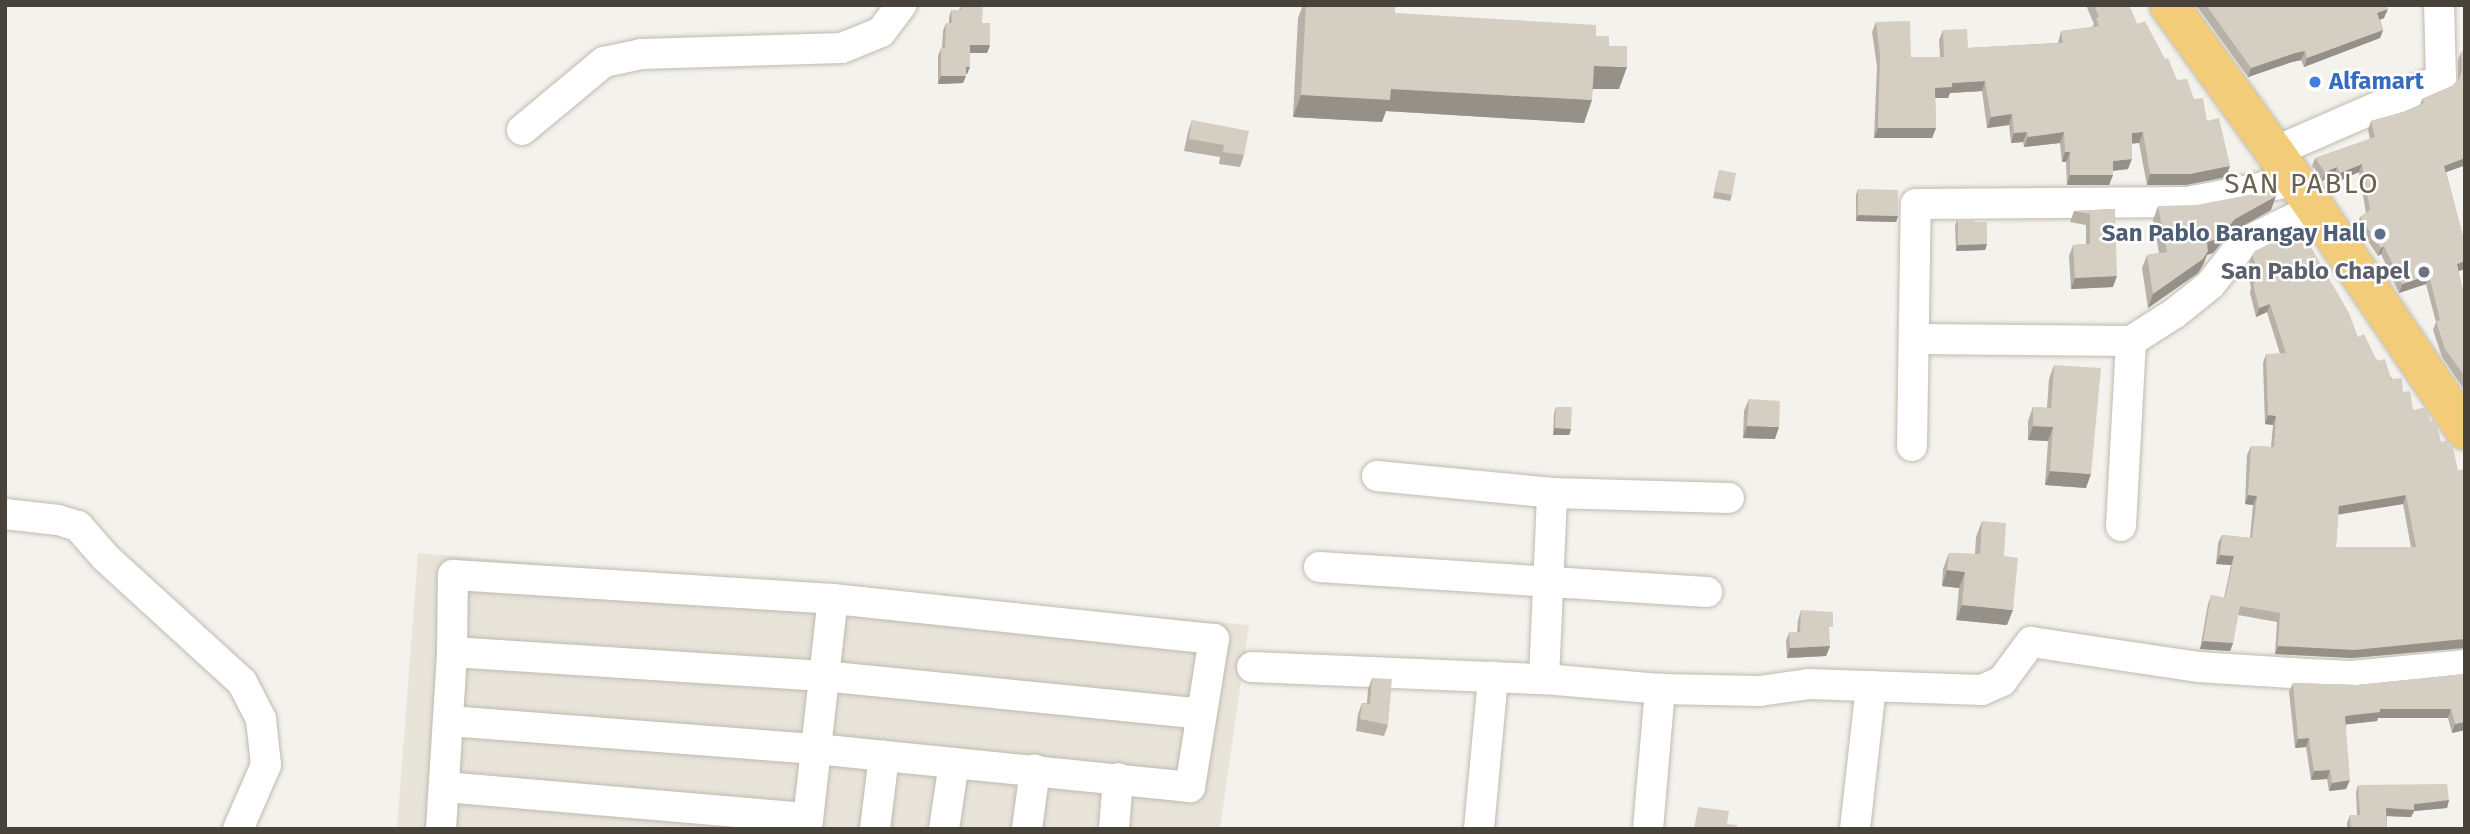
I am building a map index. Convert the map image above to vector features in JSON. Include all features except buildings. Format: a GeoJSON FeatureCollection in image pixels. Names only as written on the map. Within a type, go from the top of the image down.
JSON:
{"type":"FeatureCollection","features":[{"type":"Feature","properties":{"kind":"highway"},"geometry":{"type":"LineString","coordinates":[[2169,5],[2295,180],[2465,430]]}},
{"type":"Feature","properties":{"kind":"street"},"geometry":{"type":"LineString","coordinates":[[522,130],[604,62],[641,54],[842,48],[881,32],[901,5]]}},
{"type":"Feature","properties":{"kind":"street"},"geometry":{"type":"LineString","coordinates":[[1916,339],[2131,341],[2175,313],[2210,285],[2240,247],[2250,240],[2295,180],[2441,79],[2439,5]]}},
{"type":"Feature","properties":{"kind":"street"},"geometry":{"type":"LineString","coordinates":[[1912,446],[1916,339],[1916,204],[2188,202],[2295,180]]}},
{"type":"Feature","properties":{"kind":"street"},"geometry":{"type":"LineString","coordinates":[[2121,526],[2131,341]]}},
{"type":"Feature","properties":{"kind":"street"},"geometry":{"type":"LineString","coordinates":[[1377,476],[1552,493],[1729,498]]}},
{"type":"Feature","properties":{"kind":"street"},"geometry":{"type":"LineString","coordinates":[[1544,678],[1552,493]]}},
{"type":"Feature","properties":{"kind":"street"},"geometry":{"type":"LineString","coordinates":[[5,514],[58,520],[78,526],[106,558],[242,682],[261,719],[265,765],[238,829]]}},
{"type":"Feature","properties":{"kind":"street"},"geometry":{"type":"LineString","coordinates":[[1319,566],[1707,592]]}},
{"type":"Feature","properties":{"kind":"street"},"geometry":{"type":"LineString","coordinates":[[441,829],[452,652],[453,575],[833,599],[1214,639],[1190,787],[814,749],[448,721]]}},
{"type":"Feature","properties":{"kind":"street"},"geometry":{"type":"LineString","coordinates":[[445,788],[808,823],[814,749],[833,599]]}},
{"type":"Feature","properties":{"kind":"street"},"geometry":{"type":"LineString","coordinates":[[1252,667],[1544,678],[1660,689],[1759,691],[1809,684],[1982,690],[2002,681],[2031,642],[2199,667],[2307,674],[2352,676],[2465,665]]}},
{"type":"Feature","properties":{"kind":"street"},"geometry":{"type":"LineString","coordinates":[[452,652],[823,676],[1202,714]]}},
{"type":"Feature","properties":{"kind":"street"},"geometry":{"type":"LineString","coordinates":[[1479,829],[1493,677]]}},
{"type":"Feature","properties":{"kind":"street"},"geometry":{"type":"LineString","coordinates":[[1855,829],[1871,686]]}},
{"type":"Feature","properties":{"kind":"street"},"geometry":{"type":"LineString","coordinates":[[1648,829],[1660,689]]}},
{"type":"Feature","properties":{"kind":"street"},"geometry":{"type":"LineString","coordinates":[[875,829],[884,756]]}},
{"type":"Feature","properties":{"kind":"street"},"geometry":{"type":"LineString","coordinates":[[944,829],[954,762]]}},
{"type":"Feature","properties":{"kind":"street"},"geometry":{"type":"LineString","coordinates":[[1027,829],[1035,770]]}},
{"type":"Feature","properties":{"kind":"street"},"geometry":{"type":"LineString","coordinates":[[1114,829],[1118,778]]}},
{"type":"Feature","properties":{"kind":"shaded area"},"geometry":{"type":"Polygon","coordinates":[[[418,553],[1249,625],[1220,829],[397,829],[418,553]]]}},
{"type":"Feature","properties":{"kind":"place","name":"Alfamart"},"geometry":{"type":"Point","coordinates":[2315,82]}},
{"type":"Feature","properties":{"kind":"place","name":"San Pablo Barangay Hall"},"geometry":{"type":"Point","coordinates":[2380,234]}},
{"type":"Feature","properties":{"kind":"place","name":"San Pablo Chapel"},"geometry":{"type":"Point","coordinates":[2424,272]}},
{"type":"Feature","properties":{"kind":"district","name":"SAN PABLO"},"geometry":{"type":"Point","coordinates":[2302,184]}}]}
